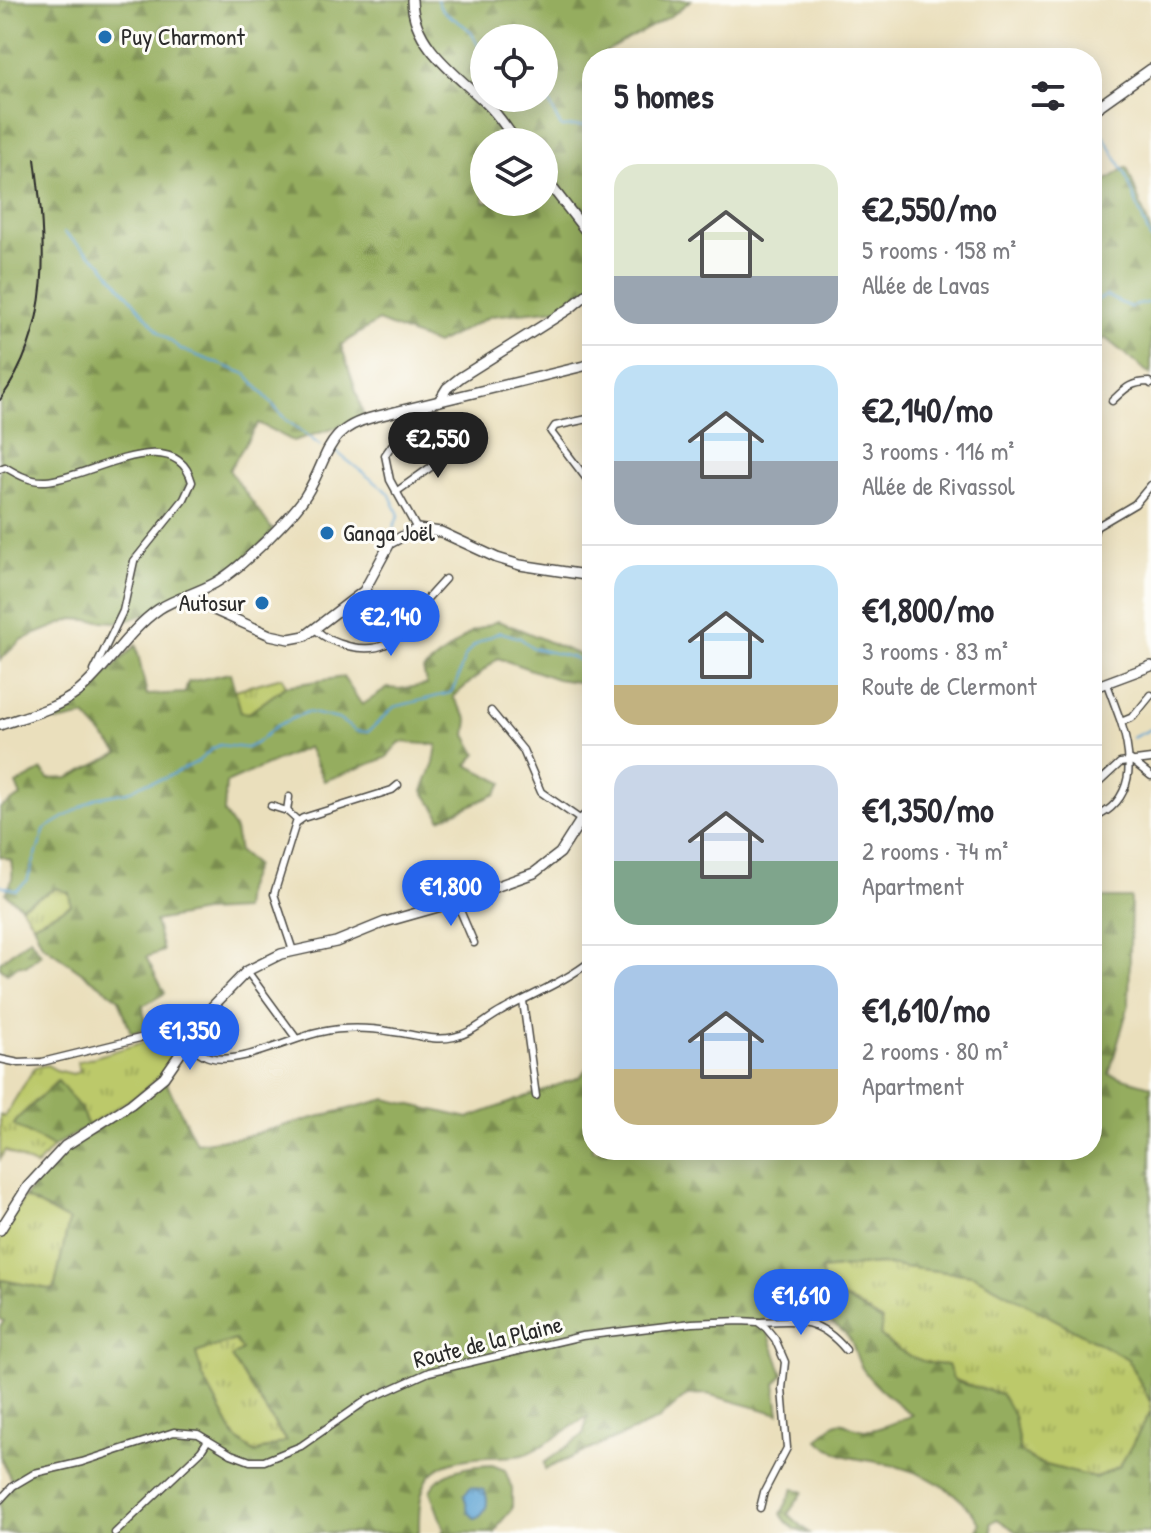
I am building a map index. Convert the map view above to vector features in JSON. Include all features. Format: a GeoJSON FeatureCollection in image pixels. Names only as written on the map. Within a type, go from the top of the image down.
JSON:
{"type":"FeatureCollection","features":[{"type":"Feature","properties":{"kind":"street"},"geometry":{"type":"LineString","coordinates":[[412,0],[415,20],[424,42],[488,104],[506,128]]}},
{"type":"Feature","properties":{"kind":"street"},"geometry":{"type":"LineString","coordinates":[[1102,104],[1151,69]]}},
{"type":"Feature","properties":{"kind":"street"},"geometry":{"type":"LineString","coordinates":[[558,195],[582,226]]}},
{"type":"Feature","properties":{"kind":"street"},"geometry":{"type":"LineString","coordinates":[[439,401],[447,388],[461,377],[582,298]]}},
{"type":"Feature","properties":{"kind":"street"},"geometry":{"type":"LineString","coordinates":[[0,725],[64,701],[96,675],[148,618],[232,572],[295,511],[309,492],[328,446],[340,432],[363,420],[582,366]]}},
{"type":"Feature","properties":{"kind":"street"},"geometry":{"type":"LineString","coordinates":[[1112,401],[1126,386],[1136,382],[1151,384]]}},
{"type":"Feature","properties":{"kind":"street"},"geometry":{"type":"LineString","coordinates":[[417,529],[413,517],[396,492],[386,468],[385,455],[426,410],[426,405]]}},
{"type":"Feature","properties":{"kind":"street"},"geometry":{"type":"LineString","coordinates":[[582,420],[555,426],[551,432],[582,473]]}},
{"type":"Feature","properties":{"kind":"street"},"geometry":{"type":"LineString","coordinates":[[396,492],[463,444]]}},
{"type":"Feature","properties":{"kind":"street"},"geometry":{"type":"LineString","coordinates":[[0,469],[5,467],[21,477],[44,482],[71,478],[141,454],[160,453],[182,461],[189,471],[192,482],[184,499],[134,561],[123,611],[94,671],[96,675]]}},
{"type":"Feature","properties":{"kind":"street"},"geometry":{"type":"LineString","coordinates":[[1102,521],[1135,504],[1151,485]]}},
{"type":"Feature","properties":{"kind":"street"},"geometry":{"type":"LineString","coordinates":[[189,595],[224,615],[279,638],[298,638],[316,630],[364,591],[390,543],[417,529],[441,532],[496,558],[520,565],[582,574]]}},
{"type":"Feature","properties":{"kind":"street"},"geometry":{"type":"LineString","coordinates":[[316,630],[326,639],[340,644],[376,649],[386,644],[445,579]]}},
{"type":"Feature","properties":{"kind":"street"},"geometry":{"type":"LineString","coordinates":[[1102,685],[1151,666]]}},
{"type":"Feature","properties":{"kind":"street"},"geometry":{"type":"LineString","coordinates":[[1102,813],[1122,791],[1128,779],[1131,760],[1107,684]]}},
{"type":"Feature","properties":{"kind":"street"},"geometry":{"type":"LineString","coordinates":[[1121,722],[1133,717],[1151,695]]}},
{"type":"Feature","properties":{"kind":"street"},"geometry":{"type":"LineString","coordinates":[[0,1230],[28,1186],[50,1161],[78,1137],[149,1091],[169,1071],[222,994],[247,971],[271,957],[336,942],[385,922],[456,901],[542,869],[560,853],[581,820],[541,792],[523,750],[491,711]]}},
{"type":"Feature","properties":{"kind":"street"},"geometry":{"type":"LineString","coordinates":[[1102,779],[1113,767],[1131,760],[1151,759]]}},
{"type":"Feature","properties":{"kind":"street"},"geometry":{"type":"LineString","coordinates":[[1131,760],[1151,776]]}},
{"type":"Feature","properties":{"kind":"street"},"geometry":{"type":"LineString","coordinates":[[298,821],[392,790],[398,785]]}},
{"type":"Feature","properties":{"kind":"street"},"geometry":{"type":"LineString","coordinates":[[287,811],[289,797]]}},
{"type":"Feature","properties":{"kind":"street"},"geometry":{"type":"LineString","coordinates":[[271,806],[287,811],[298,821]]}},
{"type":"Feature","properties":{"kind":"street"},"geometry":{"type":"LineString","coordinates":[[293,951],[274,894],[298,821]]}},
{"type":"Feature","properties":{"kind":"street"},"geometry":{"type":"LineString","coordinates":[[456,901],[474,943]]}},
{"type":"Feature","properties":{"kind":"street"},"geometry":{"type":"LineString","coordinates":[[188,1045],[207,1057],[232,1058],[296,1038],[353,1028],[434,1039],[452,1038],[476,1029],[501,1011],[582,966]]}},
{"type":"Feature","properties":{"kind":"street"},"geometry":{"type":"LineString","coordinates":[[247,971],[296,1038]]}},
{"type":"Feature","properties":{"kind":"street"},"geometry":{"type":"LineString","coordinates":[[523,1001],[536,1096]]}},
{"type":"Feature","properties":{"kind":"street"},"geometry":{"type":"LineString","coordinates":[[0,1059],[19,1063],[42,1062],[185,1027],[197,1030]]}},
{"type":"Feature","properties":{"kind":"street","name":"Route de la Plaine"},"geometry":{"type":"LineString","coordinates":[[0,1500],[13,1486],[35,1473],[82,1462],[174,1432],[198,1434],[231,1454],[250,1461],[264,1461],[301,1446],[367,1400],[429,1372],[582,1336],[692,1323],[791,1321],[817,1324],[846,1350]]}},
{"type":"Feature","properties":{"kind":"street"},"geometry":{"type":"LineString","coordinates":[[758,1322],[775,1339],[785,1362],[782,1389],[787,1448],[764,1492],[760,1508]]}},
{"type":"Feature","properties":{"kind":"street"},"geometry":{"type":"LineString","coordinates":[[115,1533],[201,1451],[208,1440]]}},
{"type":"Feature","properties":{"kind":"green space"},"geometry":{"type":"Polygon","coordinates":[[[0,0],[691,0],[674,14],[613,48],[582,48],[582,298],[568,308],[491,316],[436,344],[378,321],[341,345],[365,419],[293,441],[258,423],[229,470],[274,532],[230,574],[152,613],[117,622],[73,619],[21,640],[0,660],[0,0]]]}},
{"type":"Feature","properties":{"kind":"green space"},"geometry":{"type":"Polygon","coordinates":[[[1127,167],[1151,233],[1151,375],[1105,338],[1102,340],[1102,183],[1127,167]]]}},
{"type":"Feature","properties":{"kind":"green space"},"geometry":{"type":"Polygon","coordinates":[[[497,621],[582,655],[582,683],[557,679],[498,658],[453,697],[468,720],[466,735],[477,754],[467,765],[503,783],[496,794],[440,819],[423,791],[437,745],[400,742],[386,758],[324,781],[308,747],[226,783],[224,813],[235,830],[239,852],[255,865],[245,890],[243,910],[203,912],[155,921],[163,951],[146,957],[165,993],[143,1006],[146,1029],[131,1033],[119,999],[42,944],[33,924],[71,905],[69,893],[57,888],[21,906],[5,893],[12,869],[11,860],[0,856],[0,808],[21,796],[16,784],[42,770],[48,779],[69,778],[119,753],[85,716],[57,722],[58,713],[70,709],[136,645],[147,695],[185,693],[188,682],[230,673],[241,712],[249,713],[286,686],[343,677],[362,705],[388,688],[427,685],[423,670],[471,632],[497,621]]]}},
{"type":"Feature","properties":{"kind":"green space"},"geometry":{"type":"Polygon","coordinates":[[[282,677],[286,686],[249,713],[241,713],[235,690],[282,677]]]}},
{"type":"Feature","properties":{"kind":"green space"},"geometry":{"type":"Polygon","coordinates":[[[57,888],[69,893],[71,905],[33,924],[21,906],[57,888]]]}},
{"type":"Feature","properties":{"kind":"green space"},"geometry":{"type":"Polygon","coordinates":[[[1102,898],[1131,898],[1129,1004],[1109,1074],[1151,1086],[1151,1403],[1128,1359],[973,1275],[878,1264],[821,1270],[825,1287],[882,1321],[880,1336],[895,1348],[920,1360],[948,1365],[957,1382],[1001,1394],[1014,1416],[1020,1452],[1038,1463],[1095,1478],[1120,1466],[1151,1411],[1151,1533],[1019,1533],[997,1519],[991,1523],[992,1533],[976,1533],[980,1524],[971,1511],[938,1483],[911,1471],[834,1451],[818,1440],[834,1425],[844,1423],[869,1430],[912,1415],[867,1375],[850,1339],[841,1330],[821,1318],[786,1315],[763,1318],[783,1375],[775,1384],[779,1414],[707,1394],[687,1395],[658,1420],[545,1469],[544,1463],[583,1435],[588,1416],[525,1454],[468,1459],[440,1468],[425,1485],[419,1533],[0,1533],[0,1503],[12,1482],[0,1456],[0,1326],[4,1321],[0,1319],[2,1280],[54,1290],[69,1221],[24,1197],[66,1150],[166,1082],[196,1143],[241,1137],[386,1099],[468,1118],[582,1074],[582,1160],[1102,1160],[1102,898]],[[235,1340],[196,1353],[203,1377],[235,1437],[255,1453],[286,1441],[231,1357],[242,1350],[235,1340]]]}},
{"type":"Feature","properties":{"kind":"green space"},"geometry":{"type":"Polygon","coordinates":[[[30,938],[41,954],[26,966],[19,965],[7,973],[0,967],[0,962],[30,938]]]}},
{"type":"Feature","properties":{"kind":"green space"},"geometry":{"type":"Polygon","coordinates":[[[186,1031],[188,1036],[160,1076],[139,1094],[88,1126],[80,1108],[57,1081],[14,1124],[53,1147],[36,1167],[5,1150],[0,1159],[0,1115],[4,1117],[35,1067],[47,1065],[73,1074],[80,1071],[77,1062],[186,1031]]]}},
{"type":"Feature","properties":{"kind":"green space"},"geometry":{"type":"Polygon","coordinates":[[[58,1081],[80,1108],[88,1126],[53,1147],[14,1125],[58,1081]]]}},
{"type":"Feature","properties":{"kind":"green space"},"geometry":{"type":"Polygon","coordinates":[[[24,1197],[69,1221],[54,1290],[2,1280],[0,1287],[0,1239],[24,1197]]]}},
{"type":"Feature","properties":{"kind":"green space"},"geometry":{"type":"Polygon","coordinates":[[[878,1264],[973,1275],[1128,1359],[1151,1403],[1151,1411],[1120,1466],[1095,1478],[1038,1463],[1020,1452],[1014,1416],[977,1388],[953,1379],[948,1365],[920,1360],[895,1348],[880,1336],[882,1320],[825,1287],[821,1270],[878,1264]]]}},
{"type":"Feature","properties":{"kind":"green space"},"geometry":{"type":"Polygon","coordinates":[[[235,1340],[242,1350],[231,1357],[286,1442],[255,1453],[235,1437],[203,1377],[195,1353],[235,1340]]]}},
{"type":"Feature","properties":{"kind":"green space"},"geometry":{"type":"Polygon","coordinates":[[[492,1465],[505,1470],[512,1489],[512,1509],[495,1533],[442,1533],[444,1529],[430,1491],[435,1484],[457,1470],[492,1465]]]}},
{"type":"Feature","properties":{"kind":"green space"},"geometry":{"type":"Polygon","coordinates":[[[794,1488],[803,1492],[788,1514],[810,1533],[793,1528],[781,1514],[794,1488]]]}},
{"type":"Feature","properties":{"kind":"water"},"geometry":{"type":"Polygon","coordinates":[[[471,1487],[484,1490],[487,1498],[485,1510],[476,1519],[468,1512],[464,1495],[471,1487]]]}},
{"type":"Feature","properties":{"kind":"waterway"},"geometry":{"type":"LineString","coordinates":[[437,0],[443,10],[470,31]]}},
{"type":"Feature","properties":{"kind":"waterway"},"geometry":{"type":"LineString","coordinates":[[554,112],[562,127],[582,126]]}},
{"type":"Feature","properties":{"kind":"waterway"},"geometry":{"type":"LineString","coordinates":[[1102,133],[1125,173],[1151,241]]}},
{"type":"Feature","properties":{"kind":"waterway"},"geometry":{"type":"LineString","coordinates":[[64,233],[102,264],[160,333],[182,350],[246,374],[286,420],[321,446]]}},
{"type":"Feature","properties":{"kind":"waterway"},"geometry":{"type":"LineString","coordinates":[[1102,298],[1106,296],[1130,307],[1151,302]]}},
{"type":"Feature","properties":{"kind":"waterway"},"geometry":{"type":"LineString","coordinates":[[334,450],[389,493],[399,515],[393,528]]}},
{"type":"Feature","properties":{"kind":"waterway"},"geometry":{"type":"LineString","coordinates":[[0,885],[16,890],[27,881],[45,829],[96,798],[128,792],[142,784],[163,779],[197,762],[220,745],[247,748],[276,726],[307,712],[338,719],[356,731],[368,732],[394,707],[450,693],[469,651],[500,632],[520,638],[533,648],[582,661]]}},
{"type":"Feature","properties":{"kind":"waterway"},"geometry":{"type":"LineString","coordinates":[[1132,738],[1151,729]]}},
{"type":"Feature","properties":{"kind":"railway"},"geometry":{"type":"LineString","coordinates":[[0,400],[17,372],[29,343],[42,284],[42,222],[35,159]]}},
{"type":"Feature","properties":{"kind":"place","name":"Puy Charmont"},"geometry":{"type":"Point","coordinates":[105,37]}},
{"type":"Feature","properties":{"kind":"place","name":"Ganga Joël"},"geometry":{"type":"Point","coordinates":[327,533]}},
{"type":"Feature","properties":{"kind":"place","name":"Autosur"},"geometry":{"type":"Point","coordinates":[262,603]}}]}
